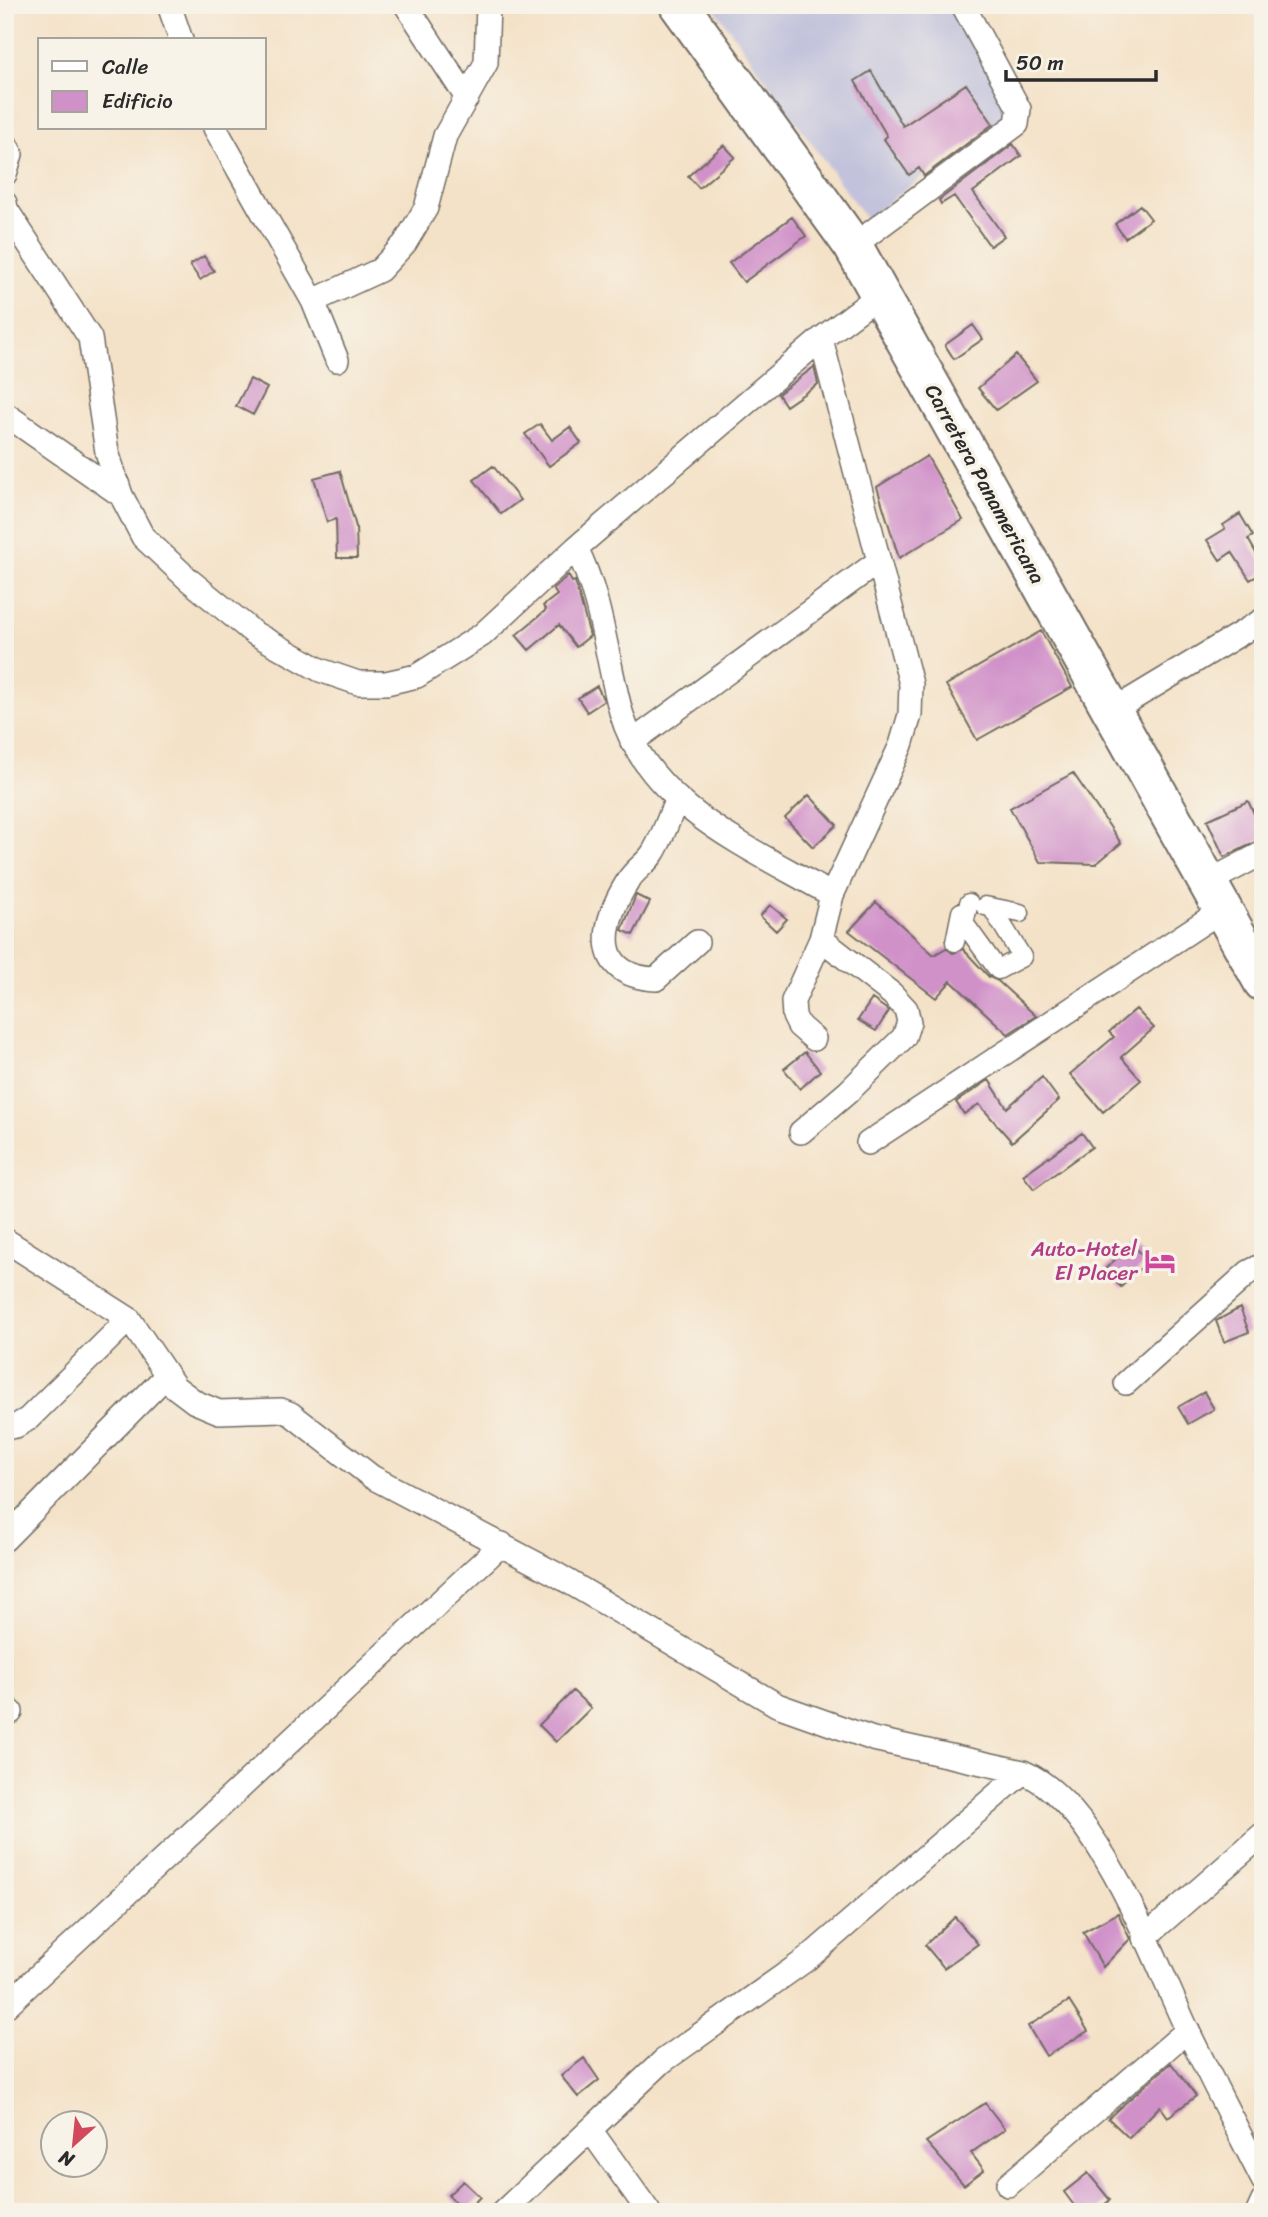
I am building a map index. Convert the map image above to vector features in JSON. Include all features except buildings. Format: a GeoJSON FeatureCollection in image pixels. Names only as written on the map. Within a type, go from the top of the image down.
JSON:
{"type":"FeatureCollection","features":[{"type":"Feature","properties":{"kind":"highway","name":"Carretera Panamericana"},"geometry":{"type":"LineString","coordinates":[[679,5],[853,246],[1263,982]]}},
{"type":"Feature","properties":{"kind":"street"},"geometry":{"type":"LineString","coordinates":[[169,5],[180,38]]}},
{"type":"Feature","properties":{"kind":"street"},"geometry":{"type":"LineString","coordinates":[[406,5],[467,98]]}},
{"type":"Feature","properties":{"kind":"street"},"geometry":{"type":"LineString","coordinates":[[313,301],[380,270],[405,243],[426,208],[445,136],[486,63],[488,5]]}},
{"type":"Feature","properties":{"kind":"street"},"geometry":{"type":"LineString","coordinates":[[853,246],[1017,124],[1019,109],[963,5]]}},
{"type":"Feature","properties":{"kind":"street"},"geometry":{"type":"LineString","coordinates":[[216,130],[313,301],[337,360]]}},
{"type":"Feature","properties":{"kind":"street"},"geometry":{"type":"LineString","coordinates":[[5,143],[11,154],[5,174]]}},
{"type":"Feature","properties":{"kind":"street"},"geometry":{"type":"LineString","coordinates":[[5,203],[90,338],[107,452],[121,495],[143,537],[254,633],[320,670],[358,683],[386,683],[417,676],[482,635],[576,548],[821,339],[881,294]]}},
{"type":"Feature","properties":{"kind":"street"},"geometry":{"type":"LineString","coordinates":[[814,1039],[799,1026],[794,1016],[793,1001],[821,939],[832,895],[901,745],[911,715],[911,684],[821,339]]}},
{"type":"Feature","properties":{"kind":"street"},"geometry":{"type":"LineString","coordinates":[[5,414],[121,495]]}},
{"type":"Feature","properties":{"kind":"street"},"geometry":{"type":"LineString","coordinates":[[576,548],[590,574],[621,712],[632,742],[677,799],[701,819],[832,895]]}},
{"type":"Feature","properties":{"kind":"street"},"geometry":{"type":"LineString","coordinates":[[632,742],[879,561]]}},
{"type":"Feature","properties":{"kind":"street"},"geometry":{"type":"LineString","coordinates":[[1112,710],[1263,620]]}},
{"type":"Feature","properties":{"kind":"street"},"geometry":{"type":"LineString","coordinates":[[677,799],[654,851],[627,882],[607,928],[607,949],[616,967],[633,978],[656,979],[697,942]]}},
{"type":"Feature","properties":{"kind":"street"},"geometry":{"type":"LineString","coordinates":[[868,1143],[1214,896],[1263,853]]}},
{"type":"Feature","properties":{"kind":"street"},"geometry":{"type":"LineString","coordinates":[[969,904],[1020,913]]}},
{"type":"Feature","properties":{"kind":"street"},"geometry":{"type":"LineString","coordinates":[[969,904],[964,923],[998,970],[1022,957],[992,908]]}},
{"type":"Feature","properties":{"kind":"street"},"geometry":{"type":"LineString","coordinates":[[956,942],[959,914],[969,904]]}},
{"type":"Feature","properties":{"kind":"street"},"geometry":{"type":"LineString","coordinates":[[802,1132],[848,1093],[904,1037],[909,1022],[906,1009],[892,994],[821,939]]}},
{"type":"Feature","properties":{"kind":"street"},"geometry":{"type":"LineString","coordinates":[[5,1240],[129,1319],[175,1387],[195,1402],[219,1412],[281,1410],[291,1414],[372,1477],[502,1544],[777,1705],[873,1739],[1037,1777],[1077,1818],[1127,1899],[1188,2030],[1260,2169]]}},
{"type":"Feature","properties":{"kind":"street"},"geometry":{"type":"LineString","coordinates":[[1126,1383],[1249,1272],[1263,1265]]}},
{"type":"Feature","properties":{"kind":"street"},"geometry":{"type":"LineString","coordinates":[[5,1428],[16,1426],[28,1419],[129,1319]]}},
{"type":"Feature","properties":{"kind":"street"},"geometry":{"type":"LineString","coordinates":[[5,1539],[167,1375]]}},
{"type":"Feature","properties":{"kind":"street"},"geometry":{"type":"LineString","coordinates":[[5,2007],[502,1544]]}},
{"type":"Feature","properties":{"kind":"street"},"geometry":{"type":"LineString","coordinates":[[503,2212],[663,2061],[807,1959],[1023,1772]]}},
{"type":"Feature","properties":{"kind":"street"},"geometry":{"type":"LineString","coordinates":[[1144,1938],[1263,1835]]}},
{"type":"Feature","properties":{"kind":"street"},"geometry":{"type":"LineString","coordinates":[[1008,2185],[1188,2030]]}},
{"type":"Feature","properties":{"kind":"street"},"geometry":{"type":"LineString","coordinates":[[591,2131],[649,2212]]}},
{"type":"Feature","properties":{"kind":"street"},"geometry":{"type":"LineString","coordinates":[[1258,2212],[1263,2201]]}},
{"type":"Feature","properties":{"kind":"shaded area"},"geometry":{"type":"Polygon","coordinates":[[[712,5],[954,5],[1012,109],[866,219],[712,5]]]}},
{"type":"Feature","properties":{"kind":"place","name":"Auto-Hotel El Placer"},"geometry":{"type":"Point","coordinates":[1160,1261]}}]}
